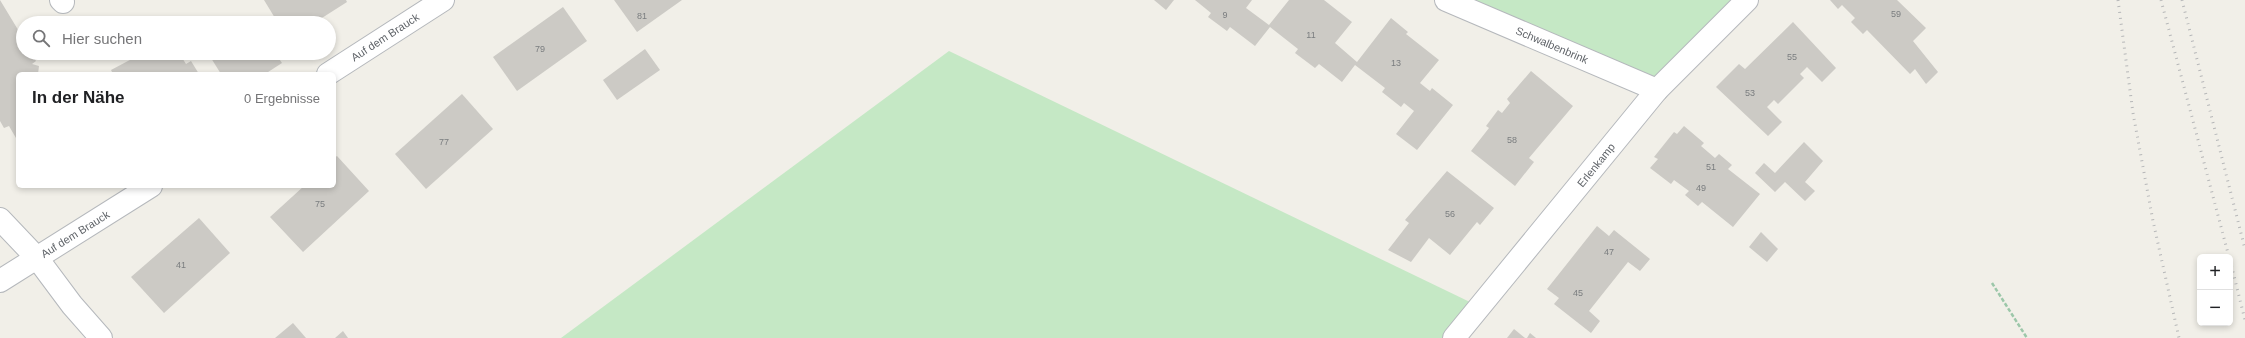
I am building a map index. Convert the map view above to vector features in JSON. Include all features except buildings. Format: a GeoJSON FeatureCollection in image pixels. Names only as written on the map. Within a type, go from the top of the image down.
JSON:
{"type":"FeatureCollection","features":[{"type":"Feature","properties":{"kind":"street","name":"Auf dem Brauck"},"geometry":{"type":"LineString","coordinates":[[331,72],[443,0]]}},
{"type":"Feature","properties":{"kind":"street","name":"Schwalbenbrink"},"geometry":{"type":"LineString","coordinates":[[1446,0],[1657,90]]}},
{"type":"Feature","properties":{"kind":"street","name":"Erlenkamp"},"geometry":{"type":"LineString","coordinates":[[1454,338],[1657,90],[1747,0]]}},
{"type":"Feature","properties":{"kind":"street","name":"Auf dem Brauck"},"geometry":{"type":"LineString","coordinates":[[0,281],[148,188]]}},
{"type":"Feature","properties":{"kind":"street"},"geometry":{"type":"LineString","coordinates":[[0,219],[38,258],[72,305],[102,338]]}},
{"type":"Feature","properties":{"kind":"path"},"geometry":{"type":"LineString","coordinates":[[1992,283],[2027,338]]}},
{"type":"Feature","properties":{"kind":"green space"},"geometry":{"type":"Polygon","coordinates":[[[1448,0],[1742,0],[1656,87],[1448,0]]]}},
{"type":"Feature","properties":{"kind":"green space"},"geometry":{"type":"Polygon","coordinates":[[[949,51],[1472,303],[1444,338],[561,338],[949,51]]]}},
{"type":"Feature","properties":{"kind":"railway"},"geometry":{"type":"LineString","coordinates":[[2118,0],[2133,113],[2153,221],[2179,338]]}},
{"type":"Feature","properties":{"kind":"railway"},"geometry":{"type":"LineString","coordinates":[[2161,0],[2228,254]]}},
{"type":"Feature","properties":{"kind":"railway"},"geometry":{"type":"LineString","coordinates":[[2182,0],[2245,249]]}},
{"type":"Feature","properties":{"kind":"railway"},"geometry":{"type":"LineString","coordinates":[[2233,272],[2245,320]]}}]}
